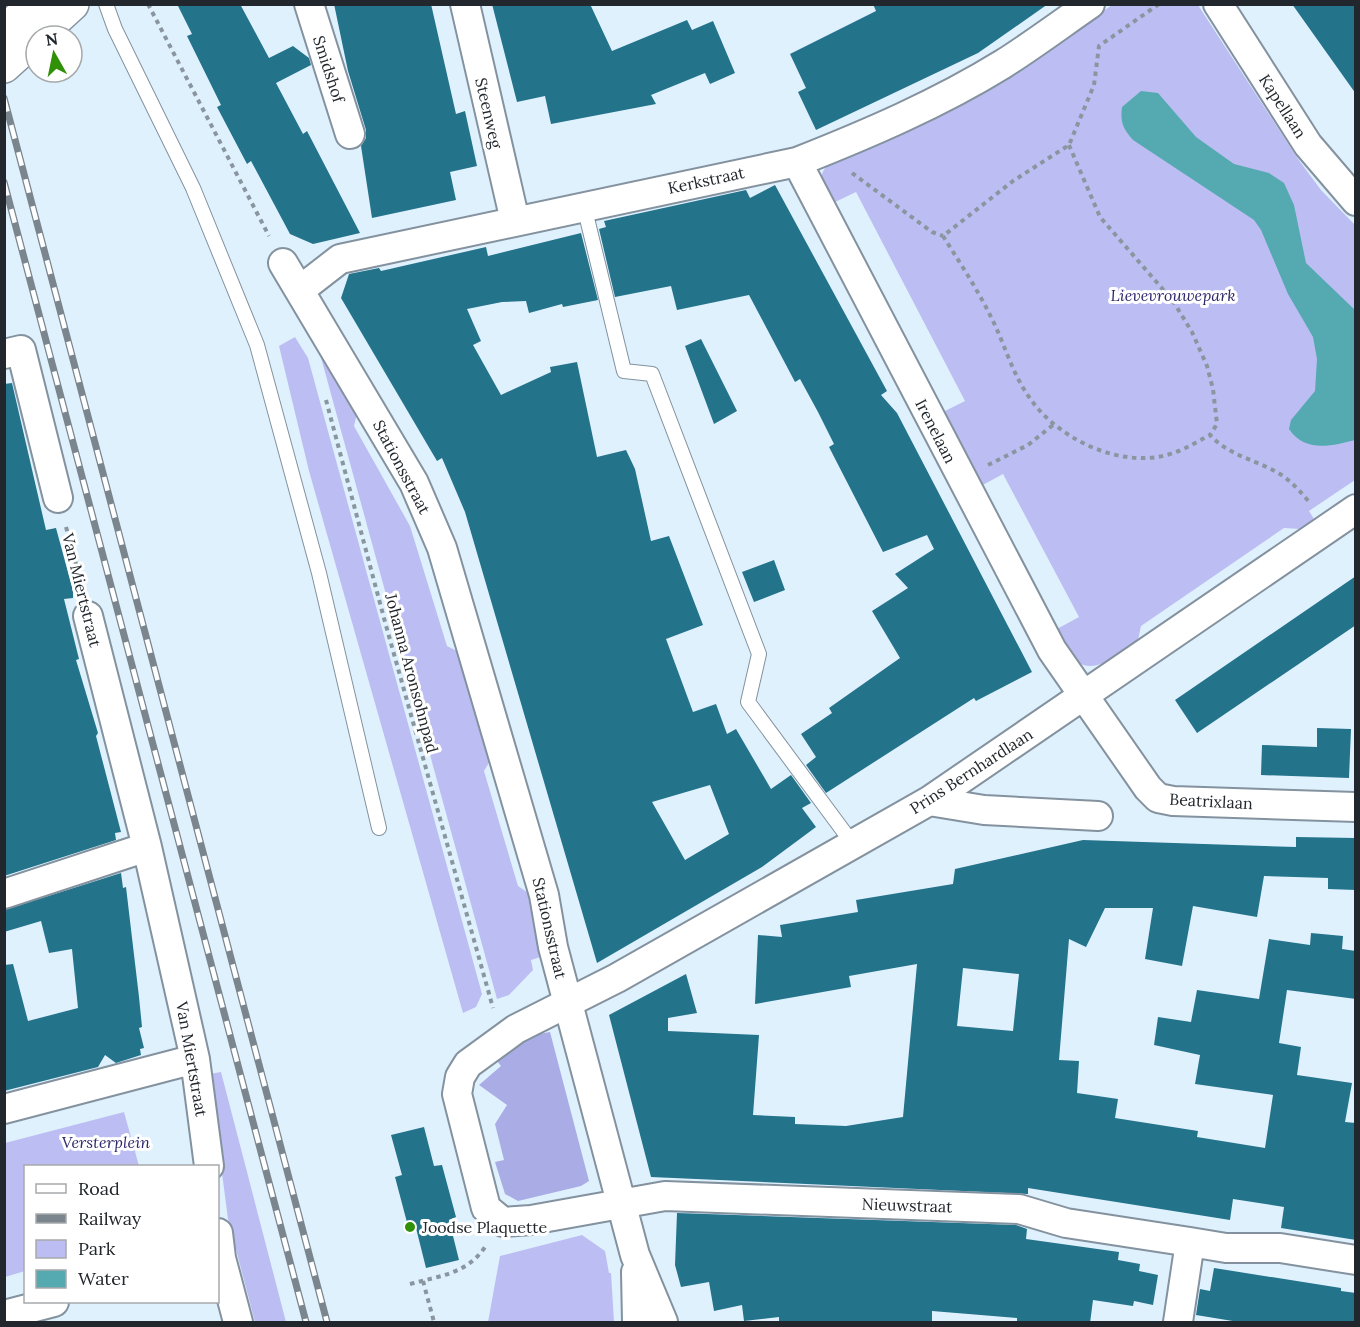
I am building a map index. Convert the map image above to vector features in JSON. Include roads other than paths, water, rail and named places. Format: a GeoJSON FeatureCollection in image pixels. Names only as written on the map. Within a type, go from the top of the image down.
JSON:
{"type":"FeatureCollection","features":[{"type":"Feature","properties":{"kind":"main road"},"geometry":{"type":"LineString","coordinates":[[4,32],[35,4]]}},
{"type":"Feature","properties":{"kind":"main road"},"geometry":{"type":"LineString","coordinates":[[51,24],[72,4]]}},
{"type":"Feature","properties":{"kind":"main road"},"geometry":{"type":"LineString","coordinates":[[4,66],[24,48]]}},
{"type":"Feature","properties":{"kind":"street","name":"Smidshof"},"geometry":{"type":"LineString","coordinates":[[309,4],[350,134]]}},
{"type":"Feature","properties":{"kind":"street","name":"Steenweg"},"geometry":{"type":"LineString","coordinates":[[465,4],[515,221]]}},
{"type":"Feature","properties":{"kind":"street","name":"Kerkstraat"},"geometry":{"type":"LineString","coordinates":[[300,290],[340,259],[797,162],[934,102],[1003,64],[1090,4]]}},
{"type":"Feature","properties":{"kind":"street","name":"Kapellaan"},"geometry":{"type":"LineString","coordinates":[[1218,4],[1308,145],[1356,201]]}},
{"type":"Feature","properties":{"kind":"street","name":"Irenelaan"},"geometry":{"type":"LineString","coordinates":[[797,162],[1052,650],[1084,695]]}},
{"type":"Feature","properties":{"kind":"street","name":"Stationsstraat"},"geometry":{"type":"LineString","coordinates":[[283,263],[414,483],[442,548],[544,895],[568,1003],[635,1255],[663,1323]]}},
{"type":"Feature","properties":{"kind":"street"},"geometry":{"type":"LineString","coordinates":[[4,354],[21,350],[58,498]]}},
{"type":"Feature","properties":{"kind":"street","name":"Prins Bernhardlaan"},"geometry":{"type":"LineString","coordinates":[[568,1003],[617,978],[929,801],[1356,509]]}},
{"type":"Feature","properties":{"kind":"street","name":"Van Miertstraat"},"geometry":{"type":"LineString","coordinates":[[88,616],[147,847],[195,1059],[209,1165]]}},
{"type":"Feature","properties":{"kind":"street","name":"Beatrixlaan"},"geometry":{"type":"LineString","coordinates":[[1084,695],[1148,788],[1158,798],[1356,807]]}},
{"type":"Feature","properties":{"kind":"street"},"geometry":{"type":"LineString","coordinates":[[929,801],[984,810],[1098,816]]}},
{"type":"Feature","properties":{"kind":"street"},"geometry":{"type":"LineString","coordinates":[[4,894],[147,847]]}},
{"type":"Feature","properties":{"kind":"street"},"geometry":{"type":"LineString","coordinates":[[568,1003],[507,1036],[468,1064],[460,1077],[457,1094],[486,1208],[503,1222],[531,1220],[622,1202]]}},
{"type":"Feature","properties":{"kind":"street"},"geometry":{"type":"LineString","coordinates":[[4,1109],[195,1059]]}},
{"type":"Feature","properties":{"kind":"street","name":"Nieuwstraat"},"geometry":{"type":"LineString","coordinates":[[622,1202],[665,1196],[1019,1209],[1066,1223],[1226,1248],[1280,1248],[1356,1260]]}},
{"type":"Feature","properties":{"kind":"street"},"geometry":{"type":"LineString","coordinates":[[1178,1323],[1190,1242]]}},
{"type":"Feature","properties":{"kind":"street"},"geometry":{"type":"LineString","coordinates":[[219,1250],[238,1323]]}},
{"type":"Feature","properties":{"kind":"street","name":"Stationsstraat"},"geometry":{"type":"LineString","coordinates":[[635,1255],[637,1323]]}},
{"type":"Feature","properties":{"kind":"street"},"geometry":{"type":"LineString","coordinates":[[4,1315],[50,1303]]}},
{"type":"Feature","properties":{"kind":"lane"},"geometry":{"type":"LineString","coordinates":[[106,4],[115,29],[193,188],[257,345],[319,573],[378,828]]}},
{"type":"Feature","properties":{"kind":"lane"},"geometry":{"type":"LineString","coordinates":[[584,206],[624,371],[652,374],[759,654],[748,702],[854,844]]}},
{"type":"Feature","properties":{"kind":"water"},"geometry":{"type":"Polygon","coordinates":[[[1141,91],[1158,93],[1196,137],[1234,164],[1269,173],[1284,183],[1294,205],[1306,263],[1355,310],[1355,440],[1337,444],[1311,445],[1295,437],[1289,429],[1291,420],[1315,391],[1317,359],[1313,337],[1288,294],[1261,230],[1254,220],[1133,140],[1127,132],[1121,117],[1122,107],[1141,91]]]}},
{"type":"Feature","properties":{"kind":"railway"},"geometry":{"type":"LineString","coordinates":[[4,98],[327,1322]]}},
{"type":"Feature","properties":{"kind":"railway"},"geometry":{"type":"LineString","coordinates":[[4,182],[306,1322]]}},
{"type":"Feature","properties":{"kind":"place","name":"Joodse Plaquette"},"geometry":{"type":"Point","coordinates":[410,1227]}},
{"type":"Feature","properties":{"kind":"park label","name":"Lievevrouwepark"},"geometry":{"type":"Point","coordinates":[1173,295]}},
{"type":"Feature","properties":{"kind":"park label","name":"Versterplein"},"geometry":{"type":"Point","coordinates":[106,1142]}}]}
